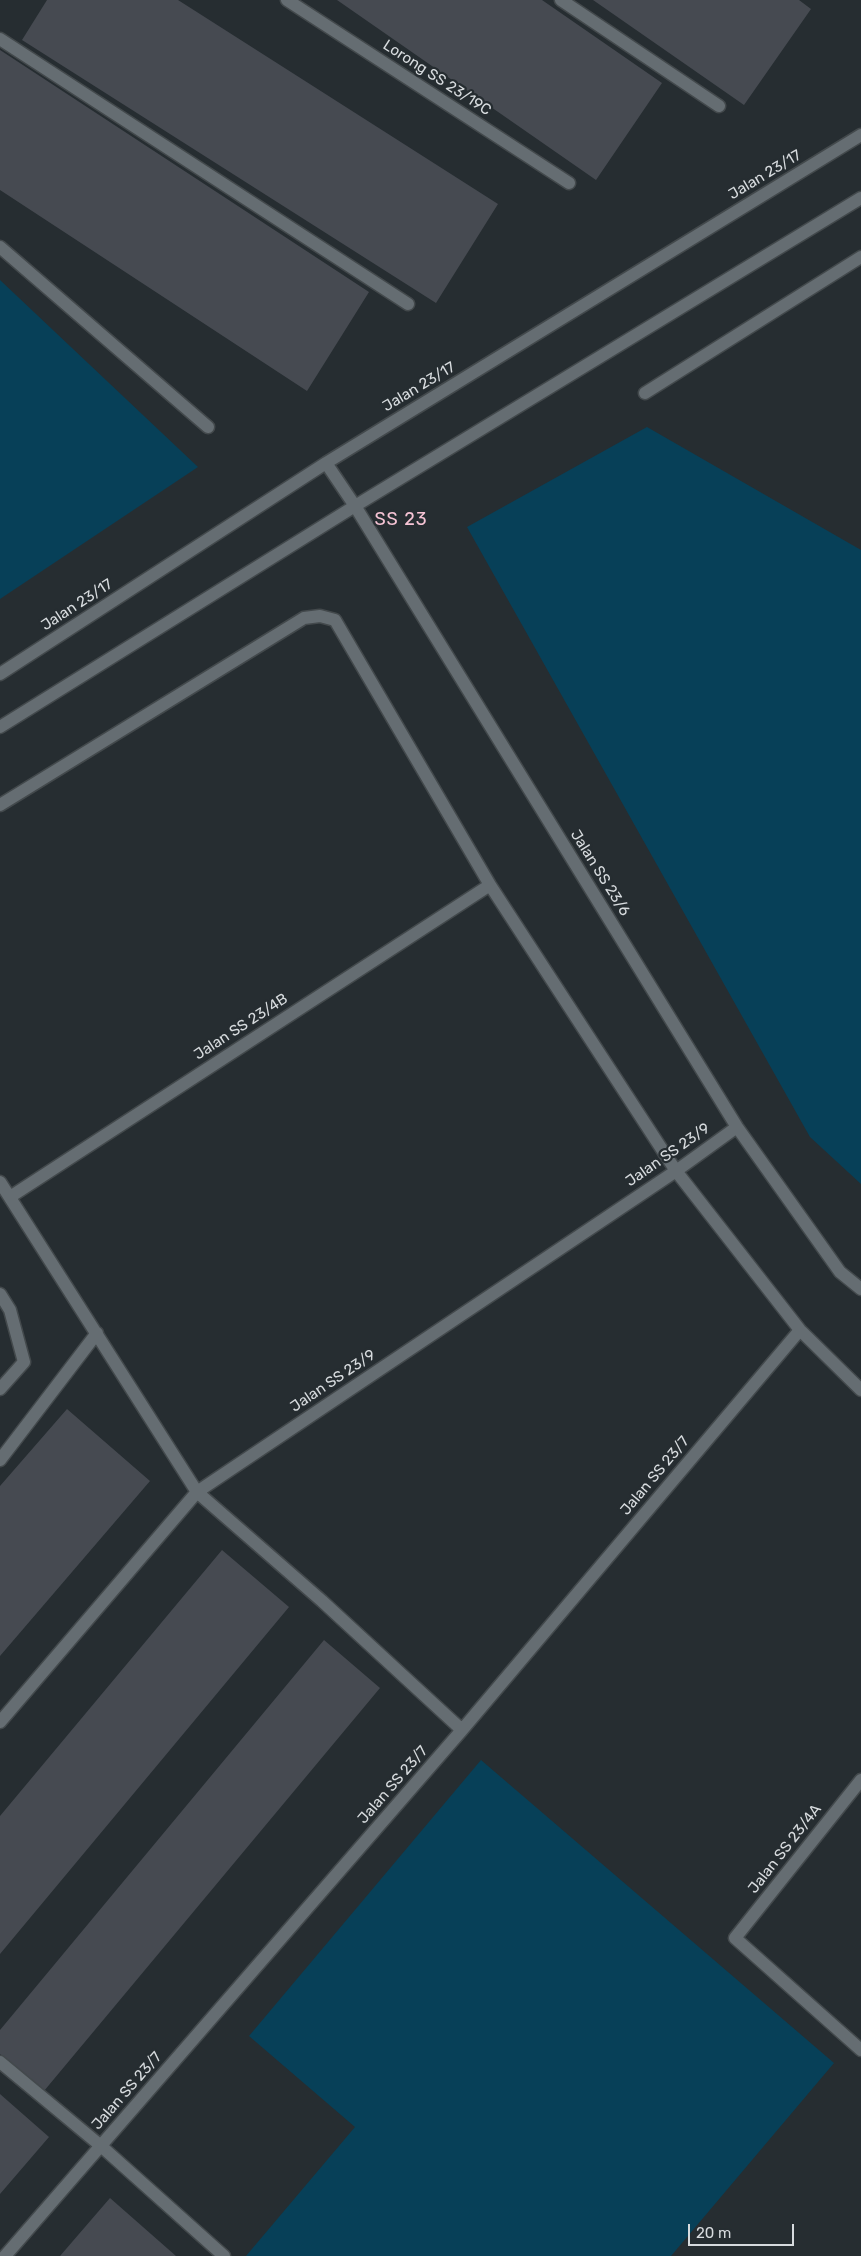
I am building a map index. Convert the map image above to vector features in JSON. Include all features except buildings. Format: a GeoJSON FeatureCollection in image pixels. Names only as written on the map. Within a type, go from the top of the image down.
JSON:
{"type":"FeatureCollection","features":[{"type":"Feature","properties":{"kind":"street","name":"Lorong SS 23/19C"},"geometry":{"type":"LineString","coordinates":[[286,0],[569,183]]}},
{"type":"Feature","properties":{"kind":"street"},"geometry":{"type":"LineString","coordinates":[[561,0],[720,106]]}},
{"type":"Feature","properties":{"kind":"street"},"geometry":{"type":"LineString","coordinates":[[0,39],[408,304]]}},
{"type":"Feature","properties":{"kind":"street","name":"Jalan 23/17"},"geometry":{"type":"LineString","coordinates":[[0,674],[326,463],[861,135]]}},
{"type":"Feature","properties":{"kind":"street"},"geometry":{"type":"LineString","coordinates":[[0,727],[355,506],[861,198]]}},
{"type":"Feature","properties":{"kind":"street"},"geometry":{"type":"LineString","coordinates":[[0,246],[208,427]]}},
{"type":"Feature","properties":{"kind":"street"},"geometry":{"type":"LineString","coordinates":[[645,393],[861,257]]}},
{"type":"Feature","properties":{"kind":"street","name":"Jalan SS 23/6"},"geometry":{"type":"LineString","coordinates":[[326,463],[355,506],[737,1127],[840,1272],[861,1289]]}},
{"type":"Feature","properties":{"kind":"street"},"geometry":{"type":"LineString","coordinates":[[0,805],[304,618],[320,616],[335,620],[490,885],[676,1171],[800,1330],[861,1390]]}},
{"type":"Feature","properties":{"kind":"street","name":"Jalan SS 23/4B"},"geometry":{"type":"LineString","coordinates":[[10,1197],[490,885]]}},
{"type":"Feature","properties":{"kind":"street","name":"Jalan SS 23/9"},"geometry":{"type":"LineString","coordinates":[[0,1722],[197,1492],[676,1171],[737,1127]]}},
{"type":"Feature","properties":{"kind":"street"},"geometry":{"type":"LineString","coordinates":[[0,1182],[197,1492],[322,1601],[462,1730]]}},
{"type":"Feature","properties":{"kind":"street"},"geometry":{"type":"LineString","coordinates":[[0,1294],[10,1310],[24,1362],[0,1389]]}},
{"type":"Feature","properties":{"kind":"street","name":"Jalan SS 23/7"},"geometry":{"type":"LineString","coordinates":[[5,2256],[462,1730],[800,1330]]}},
{"type":"Feature","properties":{"kind":"street"},"geometry":{"type":"LineString","coordinates":[[0,1460],[97,1333]]}},
{"type":"Feature","properties":{"kind":"street","name":"Jalan SS 23/4A"},"geometry":{"type":"LineString","coordinates":[[861,1780],[735,1938],[861,2050]]}},
{"type":"Feature","properties":{"kind":"street"},"geometry":{"type":"LineString","coordinates":[[0,2062],[101,2146],[224,2256]]}},
{"type":"Feature","properties":{"kind":"shaded area"},"geometry":{"type":"Polygon","coordinates":[[[0,280],[198,467],[0,599],[0,280]]]}},
{"type":"Feature","properties":{"kind":"shaded area"},"geometry":{"type":"Polygon","coordinates":[[[647,427],[861,550],[861,1184],[810,1137],[467,527],[647,427]]]}},
{"type":"Feature","properties":{"kind":"shaded area"},"geometry":{"type":"Polygon","coordinates":[[[481,1760],[834,2063],[671,2256],[246,2256],[355,2127],[249,2036],[481,1760]]]}},
{"type":"Feature","properties":{"kind":"district","name":"SS 23"},"geometry":{"type":"Point","coordinates":[401,520]}}]}
